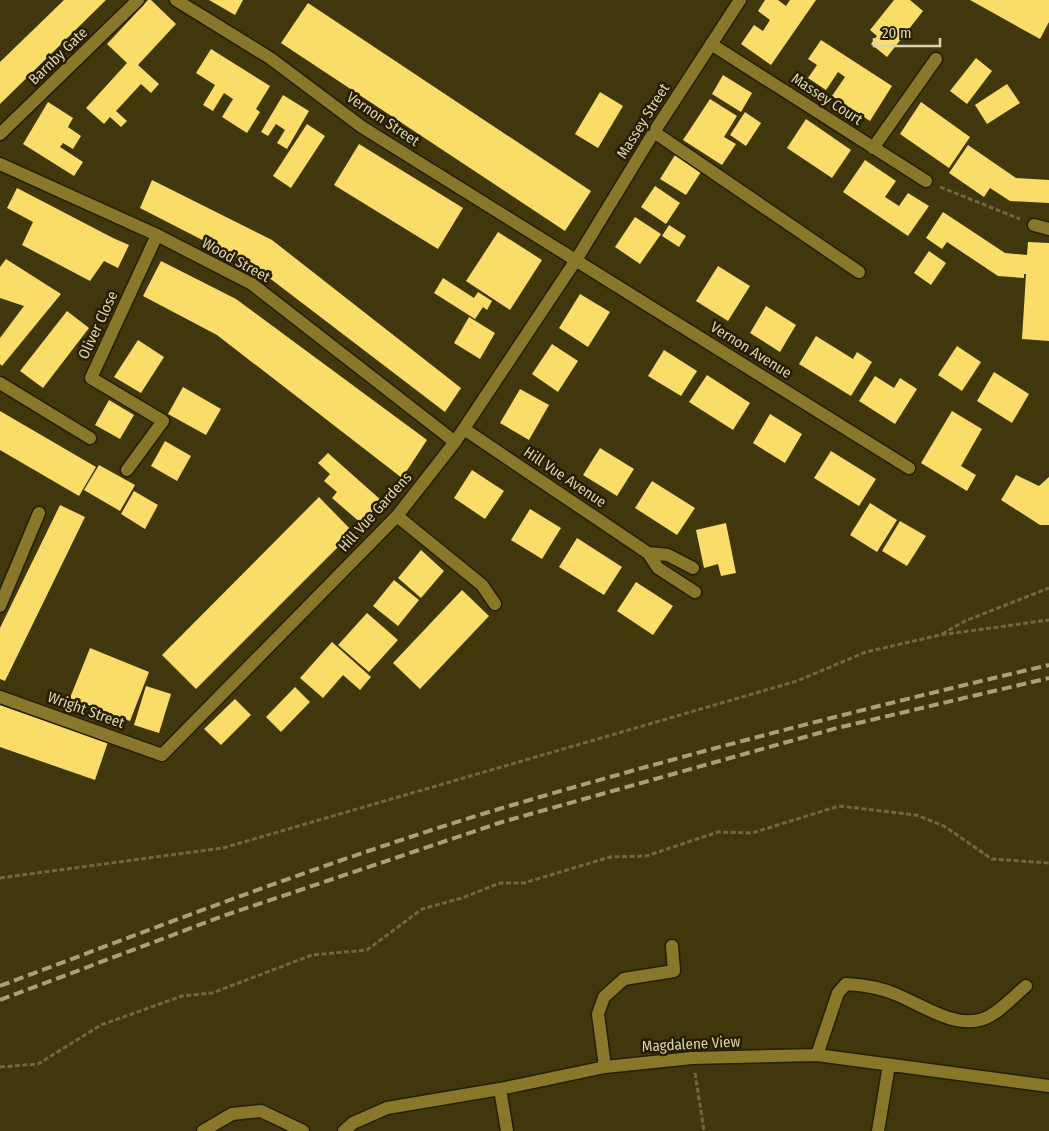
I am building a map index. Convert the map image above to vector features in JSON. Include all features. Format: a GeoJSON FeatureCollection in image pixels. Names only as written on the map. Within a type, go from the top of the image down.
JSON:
{"type":"FeatureCollection","features":[{"type":"Feature","properties":{"kind":"street","name":"Barnby Gate"},"geometry":{"type":"LineString","coordinates":[[0,134],[138,0]]}},
{"type":"Feature","properties":{"kind":"street","name":"Vernon Street"},"geometry":{"type":"LineString","coordinates":[[176,0],[270,58],[362,127],[576,260]]}},
{"type":"Feature","properties":{"kind":"street","name":"Massey Street"},"geometry":{"type":"LineString","coordinates":[[576,260],[654,132],[740,0]]}},
{"type":"Feature","properties":{"kind":"street","name":"Massey Court"},"geometry":{"type":"LineString","coordinates":[[711,44],[926,181]]}},
{"type":"Feature","properties":{"kind":"street"},"geometry":{"type":"LineString","coordinates":[[873,148],[936,59]]}},
{"type":"Feature","properties":{"kind":"street"},"geometry":{"type":"LineString","coordinates":[[654,132],[859,272]]}},
{"type":"Feature","properties":{"kind":"street","name":"Wood Street"},"geometry":{"type":"LineString","coordinates":[[0,164],[157,235],[252,284],[455,442]]}},
{"type":"Feature","properties":{"kind":"street"},"geometry":{"type":"LineString","coordinates":[[1034,225],[1049,228]]}},
{"type":"Feature","properties":{"kind":"street","name":"Oliver Close"},"geometry":{"type":"LineString","coordinates":[[128,470],[163,421],[91,378],[157,235]]}},
{"type":"Feature","properties":{"kind":"street","name":"Hill Vue Gardens"},"geometry":{"type":"LineString","coordinates":[[162,755],[397,516],[455,442],[576,260]]}},
{"type":"Feature","properties":{"kind":"street","name":"Vernon Avenue"},"geometry":{"type":"LineString","coordinates":[[576,260],[909,468]]}},
{"type":"Feature","properties":{"kind":"street"},"geometry":{"type":"LineString","coordinates":[[0,383],[90,438]]}},
{"type":"Feature","properties":{"kind":"street","name":"Hill Vue Avenue"},"geometry":{"type":"LineString","coordinates":[[464,429],[648,553]]}},
{"type":"Feature","properties":{"kind":"street"},"geometry":{"type":"LineString","coordinates":[[0,606],[39,513]]}},
{"type":"Feature","properties":{"kind":"street"},"geometry":{"type":"LineString","coordinates":[[397,516],[482,585],[495,604]]}},
{"type":"Feature","properties":{"kind":"street"},"geometry":{"type":"LineString","coordinates":[[648,553],[668,555],[693,568]]}},
{"type":"Feature","properties":{"kind":"street"},"geometry":{"type":"LineString","coordinates":[[648,553],[658,568],[696,592]]}},
{"type":"Feature","properties":{"kind":"street","name":"Wright Street"},"geometry":{"type":"LineString","coordinates":[[0,697],[162,755]]}},
{"type":"Feature","properties":{"kind":"street"},"geometry":{"type":"LineString","coordinates":[[605,1067],[598,1014],[604,997],[624,979],[674,971],[672,946]]}},
{"type":"Feature","properties":{"kind":"street"},"geometry":{"type":"LineString","coordinates":[[817,1055],[838,993],[846,984],[866,985],[895,993],[940,1014],[966,1021],[983,1019],[1026,986]]}},
{"type":"Feature","properties":{"kind":"street","name":"Magdalene View"},"geometry":{"type":"LineString","coordinates":[[344,1131],[353,1123],[387,1108],[500,1089],[605,1067],[692,1058],[817,1055],[1049,1086]]}},
{"type":"Feature","properties":{"kind":"street"},"geometry":{"type":"LineString","coordinates":[[878,1131],[889,1065]]}},
{"type":"Feature","properties":{"kind":"street"},"geometry":{"type":"LineString","coordinates":[[500,1089],[507,1131]]}},
{"type":"Feature","properties":{"kind":"street"},"geometry":{"type":"LineString","coordinates":[[203,1131],[232,1114],[261,1111],[297,1126],[303,1131]]}},
{"type":"Feature","properties":{"kind":"path"},"geometry":{"type":"LineString","coordinates":[[926,181],[1034,225]]}},
{"type":"Feature","properties":{"kind":"path"},"geometry":{"type":"LineString","coordinates":[[940,635],[966,621],[1049,588]]}},
{"type":"Feature","properties":{"kind":"path"},"geometry":{"type":"LineString","coordinates":[[0,878],[223,848],[797,681],[866,652],[940,635],[1049,620]]}},
{"type":"Feature","properties":{"kind":"path"},"geometry":{"type":"LineString","coordinates":[[0,1068],[38,1064],[101,1025],[182,996],[212,993],[312,955],[367,950],[422,908],[462,898],[500,883],[524,883],[610,857],[646,856],[718,832],[752,833],[839,806],[916,815],[944,826],[992,860],[1049,863]]}},
{"type":"Feature","properties":{"kind":"path"},"geometry":{"type":"LineString","coordinates":[[692,1058],[704,1131]]}},
{"type":"Feature","properties":{"kind":"building"},"geometry":{"type":"Polygon","coordinates":[[[64,0],[106,0],[0,104],[0,62],[64,0]]]}},
{"type":"Feature","properties":{"kind":"building"},"geometry":{"type":"Polygon","coordinates":[[[148,0],[151,0],[176,24],[138,65],[159,84],[151,93],[141,84],[116,111],[127,121],[121,127],[110,117],[104,124],[86,108],[127,63],[107,44],[148,0]]]}},
{"type":"Feature","properties":{"kind":"building"},"geometry":{"type":"Polygon","coordinates":[[[209,0],[243,0],[235,15],[209,0]]]}},
{"type":"Feature","properties":{"kind":"building"},"geometry":{"type":"Polygon","coordinates":[[[765,0],[778,0],[786,6],[790,0],[816,0],[771,65],[741,44],[754,25],[763,31],[770,20],[758,11],[765,0]]]}},
{"type":"Feature","properties":{"kind":"building"},"geometry":{"type":"Polygon","coordinates":[[[894,0],[910,0],[923,11],[887,57],[871,44],[877,36],[870,30],[894,0]]]}},
{"type":"Feature","properties":{"kind":"building"},"geometry":{"type":"Polygon","coordinates":[[[970,0],[1049,0],[1049,22],[1040,39],[970,0]]]}},
{"type":"Feature","properties":{"kind":"building"},"geometry":{"type":"Polygon","coordinates":[[[308,3],[591,191],[565,231],[281,43],[308,3]]]}},
{"type":"Feature","properties":{"kind":"building"},"geometry":{"type":"Polygon","coordinates":[[[821,40],[892,86],[870,121],[832,96],[845,77],[838,72],[826,90],[808,78],[817,65],[808,59],[821,40]]]}},
{"type":"Feature","properties":{"kind":"building"},"geometry":{"type":"Polygon","coordinates":[[[211,49],[270,86],[256,109],[260,112],[247,133],[222,117],[233,99],[224,93],[213,111],[203,105],[215,85],[196,73],[211,49]]]}},
{"type":"Feature","properties":{"kind":"building"},"geometry":{"type":"Polygon","coordinates":[[[976,58],[992,71],[967,104],[950,91],[976,58]]]}},
{"type":"Feature","properties":{"kind":"building"},"geometry":{"type":"Polygon","coordinates":[[[723,75],[752,93],[741,112],[712,94],[723,75]]]}},
{"type":"Feature","properties":{"kind":"building"},"geometry":{"type":"Polygon","coordinates":[[[1007,84],[1020,103],[987,124],[975,105],[1007,84]]]}},
{"type":"Feature","properties":{"kind":"building"},"geometry":{"type":"Polygon","coordinates":[[[600,92],[623,106],[598,148],[575,134],[600,92]]]}},
{"type":"Feature","properties":{"kind":"building"},"geometry":{"type":"Polygon","coordinates":[[[283,95],[309,111],[287,149],[277,143],[285,130],[276,124],[268,136],[261,132],[283,95]]]}},
{"type":"Feature","properties":{"kind":"building"},"geometry":{"type":"Polygon","coordinates":[[[710,99],[737,116],[724,137],[736,144],[722,165],[683,140],[710,99]]]}},
{"type":"Feature","properties":{"kind":"building"},"geometry":{"type":"Polygon","coordinates":[[[48,102],[73,118],[68,127],[81,136],[73,149],[63,143],[60,147],[83,162],[74,176],[23,144],[48,102]]]}},
{"type":"Feature","properties":{"kind":"building"},"geometry":{"type":"Polygon","coordinates":[[[921,102],[970,137],[949,168],[900,134],[921,102]]]}},
{"type":"Feature","properties":{"kind":"building"},"geometry":{"type":"Polygon","coordinates":[[[745,112],[761,123],[746,146],[730,135],[745,112]]]}},
{"type":"Feature","properties":{"kind":"building"},"geometry":{"type":"Polygon","coordinates":[[[806,119],[851,150],[832,178],[787,148],[806,119]]]}},
{"type":"Feature","properties":{"kind":"building"},"geometry":{"type":"Polygon","coordinates":[[[307,124],[325,136],[291,188],[273,176],[307,124]]]}},
{"type":"Feature","properties":{"kind":"building"},"geometry":{"type":"Polygon","coordinates":[[[359,144],[463,208],[438,249],[334,185],[359,144]]]}},
{"type":"Feature","properties":{"kind":"building"},"geometry":{"type":"Polygon","coordinates":[[[968,145],[1016,178],[1049,180],[1049,203],[1010,201],[990,188],[984,197],[949,173],[968,145]]]}},
{"type":"Feature","properties":{"kind":"building"},"geometry":{"type":"Polygon","coordinates":[[[675,155],[701,172],[686,195],[660,179],[675,155]]]}},
{"type":"Feature","properties":{"kind":"building"},"geometry":{"type":"Polygon","coordinates":[[[865,160],[896,181],[885,197],[899,206],[908,193],[929,206],[908,236],[843,192],[865,160]]]}},
{"type":"Feature","properties":{"kind":"building"},"geometry":{"type":"Polygon","coordinates":[[[152,180],[272,240],[461,388],[445,412],[255,267],[140,208],[152,180]]]}},
{"type":"Feature","properties":{"kind":"building"},"geometry":{"type":"Polygon","coordinates":[[[655,186],[680,203],[666,224],[641,207],[655,186]]]}},
{"type":"Feature","properties":{"kind":"building"},"geometry":{"type":"Polygon","coordinates":[[[17,188],[129,245],[118,268],[104,261],[90,281],[22,245],[33,222],[7,208],[17,188]]]}},
{"type":"Feature","properties":{"kind":"building"},"geometry":{"type":"Polygon","coordinates":[[[943,212],[1005,253],[1027,255],[1028,242],[1049,243],[1049,341],[1022,339],[1026,274],[1024,274],[1024,278],[998,276],[947,242],[942,249],[926,238],[943,212]]]}},
{"type":"Feature","properties":{"kind":"building"},"geometry":{"type":"Polygon","coordinates":[[[635,217],[661,234],[640,264],[615,247],[635,217]]]}},
{"type":"Feature","properties":{"kind":"building"},"geometry":{"type":"Polygon","coordinates":[[[669,225],[686,236],[679,247],[662,236],[669,225]]]}},
{"type":"Feature","properties":{"kind":"building"},"geometry":{"type":"Polygon","coordinates":[[[498,232],[542,260],[510,310],[466,281],[498,232]]]}},
{"type":"Feature","properties":{"kind":"building"},"geometry":{"type":"Polygon","coordinates":[[[929,251],[946,263],[931,285],[914,273],[929,251]]]}},
{"type":"Feature","properties":{"kind":"building"},"geometry":{"type":"Polygon","coordinates":[[[6,259],[61,294],[2,366],[0,364],[0,338],[24,306],[0,298],[0,267],[6,259]]]}},
{"type":"Feature","properties":{"kind":"building"},"geometry":{"type":"Polygon","coordinates":[[[161,261],[236,299],[427,440],[402,478],[217,335],[143,296],[161,261]]]}},
{"type":"Feature","properties":{"kind":"building"},"geometry":{"type":"Polygon","coordinates":[[[718,266],[750,286],[728,321],[696,301],[718,266]]]}},
{"type":"Feature","properties":{"kind":"building"},"geometry":{"type":"Polygon","coordinates":[[[443,278],[474,298],[478,292],[492,301],[487,310],[483,307],[475,319],[434,293],[443,278]]]}},
{"type":"Feature","properties":{"kind":"building"},"geometry":{"type":"Polygon","coordinates":[[[580,294],[610,312],[588,347],[559,328],[580,294]]]}},
{"type":"Feature","properties":{"kind":"building"},"geometry":{"type":"Polygon","coordinates":[[[766,306],[796,325],[780,352],[750,333],[766,306]]]}},
{"type":"Feature","properties":{"kind":"building"},"geometry":{"type":"Polygon","coordinates":[[[67,311],[89,328],[43,388],[20,371],[67,311]]]}},
{"type":"Feature","properties":{"kind":"building"},"geometry":{"type":"Polygon","coordinates":[[[469,317],[495,333],[480,359],[454,343],[469,317]]]}},
{"type":"Feature","properties":{"kind":"building"},"geometry":{"type":"Polygon","coordinates":[[[816,336],[853,359],[857,352],[872,362],[851,396],[799,364],[816,336]]]}},
{"type":"Feature","properties":{"kind":"building"},"geometry":{"type":"Polygon","coordinates":[[[138,340],[164,357],[141,393],[114,377],[138,340]]]}},
{"type":"Feature","properties":{"kind":"building"},"geometry":{"type":"Polygon","coordinates":[[[552,344],[578,361],[558,392],[532,374],[552,344]]]}},
{"type":"Feature","properties":{"kind":"building"},"geometry":{"type":"Polygon","coordinates":[[[957,346],[981,362],[962,391],[938,375],[957,346]]]}},
{"type":"Feature","properties":{"kind":"building"},"geometry":{"type":"Polygon","coordinates":[[[664,350],[697,371],[681,396],[648,376],[664,350]]]}},
{"type":"Feature","properties":{"kind":"building"},"geometry":{"type":"Polygon","coordinates":[[[994,372],[1029,394],[1012,423],[977,401],[994,372]]]}},
{"type":"Feature","properties":{"kind":"building"},"geometry":{"type":"Polygon","coordinates":[[[707,375],[750,403],[733,430],[689,402],[707,375]]]}},
{"type":"Feature","properties":{"kind":"building"},"geometry":{"type":"Polygon","coordinates":[[[875,376],[894,388],[900,378],[917,389],[895,424],[859,401],[875,376]]]}},
{"type":"Feature","properties":{"kind":"building"},"geometry":{"type":"Polygon","coordinates":[[[183,387],[221,409],[206,435],[168,414],[183,387]]]}},
{"type":"Feature","properties":{"kind":"building"},"geometry":{"type":"Polygon","coordinates":[[[520,389],[549,405],[529,440],[500,423],[520,389]]]}},
{"type":"Feature","properties":{"kind":"building"},"geometry":{"type":"Polygon","coordinates":[[[109,400],[134,415],[120,439],[95,425],[109,400]]]}},
{"type":"Feature","properties":{"kind":"building"},"geometry":{"type":"Polygon","coordinates":[[[0,411],[96,467],[79,496],[0,450],[0,411]]]}},
{"type":"Feature","properties":{"kind":"building"},"geometry":{"type":"Polygon","coordinates":[[[952,411],[982,429],[961,466],[976,475],[967,491],[921,463],[952,411]]]}},
{"type":"Feature","properties":{"kind":"building"},"geometry":{"type":"Polygon","coordinates":[[[770,414],[802,434],[785,463],[753,443],[770,414]]]}},
{"type":"Feature","properties":{"kind":"building"},"geometry":{"type":"Polygon","coordinates":[[[165,441],[191,456],[177,481],[151,466],[165,441]]]}},
{"type":"Feature","properties":{"kind":"building"},"geometry":{"type":"Polygon","coordinates":[[[600,448],[634,469],[617,496],[583,475],[600,448]]]}},
{"type":"Feature","properties":{"kind":"building"},"geometry":{"type":"Polygon","coordinates":[[[831,451],[876,479],[859,506],[814,478],[831,451]]]}},
{"type":"Feature","properties":{"kind":"building"},"geometry":{"type":"Polygon","coordinates":[[[328,453],[382,501],[362,524],[332,498],[337,492],[324,481],[330,474],[318,463],[328,453]]]}},
{"type":"Feature","properties":{"kind":"building"},"geometry":{"type":"Polygon","coordinates":[[[99,465],[135,485],[120,511],[84,490],[99,465]]]}},
{"type":"Feature","properties":{"kind":"building"},"geometry":{"type":"Polygon","coordinates":[[[472,470],[504,491],[485,519],[454,498],[472,470]]]}},
{"type":"Feature","properties":{"kind":"building"},"geometry":{"type":"Polygon","coordinates":[[[1016,475],[1039,486],[1049,477],[1049,525],[1040,525],[1001,500],[1016,475]]]}},
{"type":"Feature","properties":{"kind":"building"},"geometry":{"type":"Polygon","coordinates":[[[652,481],[695,508],[677,535],[635,508],[652,481]]]}},
{"type":"Feature","properties":{"kind":"building"},"geometry":{"type":"Polygon","coordinates":[[[134,491],[158,505],[145,529],[121,514],[134,491]]]}},
{"type":"Feature","properties":{"kind":"building"},"geometry":{"type":"Polygon","coordinates":[[[319,497],[353,532],[196,689],[162,655],[319,497]]]}},
{"type":"Feature","properties":{"kind":"building"},"geometry":{"type":"Polygon","coordinates":[[[870,503],[897,520],[877,552],[850,535],[870,503]]]}},
{"type":"Feature","properties":{"kind":"building"},"geometry":{"type":"Polygon","coordinates":[[[60,505],[85,517],[5,681],[0,679],[0,628],[60,505]]]}},
{"type":"Feature","properties":{"kind":"building"},"geometry":{"type":"Polygon","coordinates":[[[530,509],[561,528],[542,559],[511,540],[530,509]]]}},
{"type":"Feature","properties":{"kind":"building"},"geometry":{"type":"Polygon","coordinates":[[[900,521],[926,536],[907,566],[882,551],[900,521]]]}},
{"type":"Feature","properties":{"kind":"building"},"geometry":{"type":"Polygon","coordinates":[[[726,523],[736,573],[721,576],[718,564],[704,568],[696,530],[726,523]]]}},
{"type":"Feature","properties":{"kind":"building"},"geometry":{"type":"Polygon","coordinates":[[[577,538],[622,567],[604,595],[559,567],[577,538]]]}},
{"type":"Feature","properties":{"kind":"building"},"geometry":{"type":"Polygon","coordinates":[[[421,550],[444,571],[421,598],[398,578],[421,550]]]}},
{"type":"Feature","properties":{"kind":"building"},"geometry":{"type":"Polygon","coordinates":[[[394,580],[419,600],[398,626],[373,606],[394,580]]]}},
{"type":"Feature","properties":{"kind":"building"},"geometry":{"type":"Polygon","coordinates":[[[636,582],[673,606],[653,635],[617,611],[636,582]]]}},
{"type":"Feature","properties":{"kind":"building"},"geometry":{"type":"Polygon","coordinates":[[[462,590],[489,616],[420,689],[393,663],[462,590]]]}},
{"type":"Feature","properties":{"kind":"building"},"geometry":{"type":"Polygon","coordinates":[[[367,613],[398,640],[369,672],[338,645],[367,613]]]}},
{"type":"Feature","properties":{"kind":"building"},"geometry":{"type":"Polygon","coordinates":[[[332,642],[371,677],[360,690],[343,675],[323,698],[300,678],[332,642]]]}},
{"type":"Feature","properties":{"kind":"building"},"geometry":{"type":"Polygon","coordinates":[[[90,648],[149,672],[130,721],[70,698],[90,648]]]}},
{"type":"Feature","properties":{"kind":"building"},"geometry":{"type":"Polygon","coordinates":[[[146,686],[171,694],[159,733],[134,725],[146,686]]]}},
{"type":"Feature","properties":{"kind":"building"},"geometry":{"type":"Polygon","coordinates":[[[295,687],[310,702],[281,732],[266,717],[295,687]]]}},
{"type":"Feature","properties":{"kind":"building"},"geometry":{"type":"Polygon","coordinates":[[[235,699],[251,715],[221,745],[204,729],[235,699]]]}},
{"type":"Feature","properties":{"kind":"building"},"geometry":{"type":"Polygon","coordinates":[[[0,705],[108,742],[95,780],[0,747],[0,705]]]}},
{"type":"Feature","properties":{"kind":"railway"},"geometry":{"type":"LineString","coordinates":[[0,986],[310,871],[499,809],[773,733],[1049,665]]}},
{"type":"Feature","properties":{"kind":"railway"},"geometry":{"type":"LineString","coordinates":[[0,1000],[223,916],[502,822],[837,728],[1049,678]]}}]}
